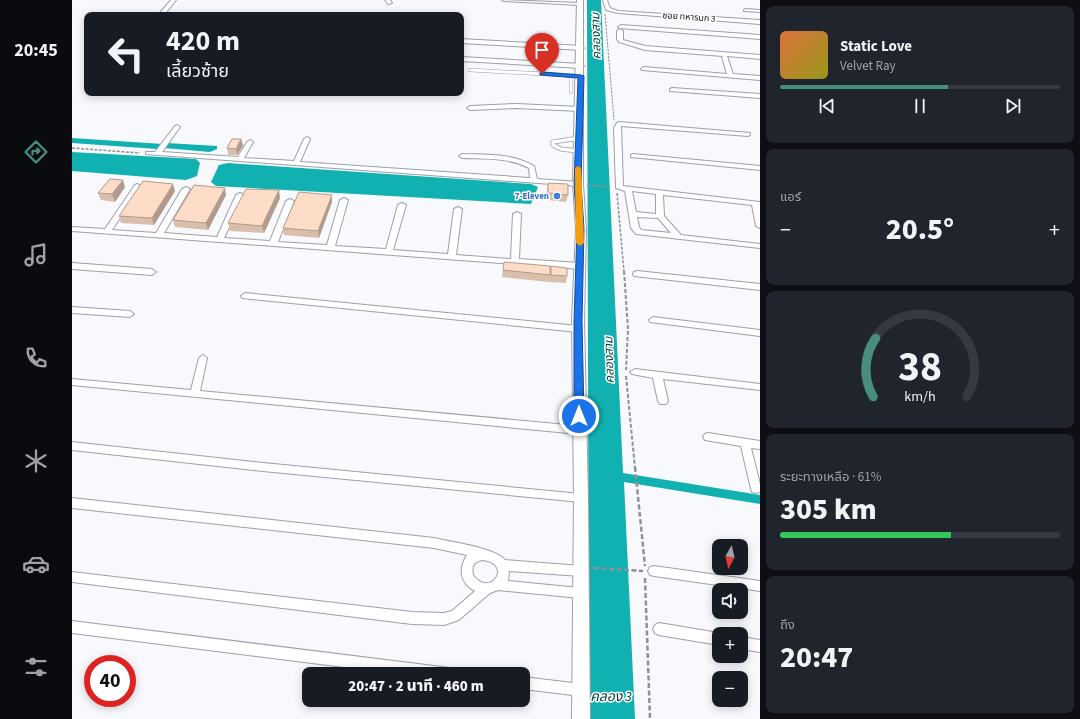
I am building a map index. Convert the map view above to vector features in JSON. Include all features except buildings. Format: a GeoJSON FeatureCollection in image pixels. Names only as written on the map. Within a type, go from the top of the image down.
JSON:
{"type":"FeatureCollection","features":[{"type":"Feature","properties":{"kind":"street"},"geometry":{"type":"LineString","coordinates":[[164,12],[174,0]]}},
{"type":"Feature","properties":{"kind":"street"},"geometry":{"type":"LineString","coordinates":[[504,0],[580,2],[581,48],[578,73],[580,109],[578,151],[582,185],[578,329],[579,430],[584,569],[580,593],[581,719]]}},
{"type":"Feature","properties":{"kind":"street"},"geometry":{"type":"LineString","coordinates":[[605,0],[608,9]]}},
{"type":"Feature","properties":{"kind":"street","name":"ซอย ทหารบก 3"},"geometry":{"type":"LineString","coordinates":[[608,9],[618,12],[760,22]]}},
{"type":"Feature","properties":{"kind":"street"},"geometry":{"type":"LineString","coordinates":[[746,10],[760,11]]}},
{"type":"Feature","properties":{"kind":"street"},"geometry":{"type":"LineString","coordinates":[[760,37],[620,29],[621,41],[645,48],[760,57]]}},
{"type":"Feature","properties":{"kind":"street"},"geometry":{"type":"LineString","coordinates":[[464,42],[581,48]]}},
{"type":"Feature","properties":{"kind":"street"},"geometry":{"type":"LineString","coordinates":[[725,57],[731,76]]}},
{"type":"Feature","properties":{"kind":"street"},"geometry":{"type":"LineString","coordinates":[[464,59],[578,73]]}},
{"type":"Feature","properties":{"kind":"street"},"geometry":{"type":"LineString","coordinates":[[644,68],[760,78]]}},
{"type":"Feature","properties":{"kind":"street"},"geometry":{"type":"LineString","coordinates":[[672,90],[760,96]]}},
{"type":"Feature","properties":{"kind":"street"},"geometry":{"type":"LineString","coordinates":[[470,108],[516,106],[580,109]]}},
{"type":"Feature","properties":{"kind":"street"},"geometry":{"type":"LineString","coordinates":[[748,134],[619,124],[617,128],[620,188],[757,204],[760,226]]}},
{"type":"Feature","properties":{"kind":"street"},"geometry":{"type":"LineString","coordinates":[[157,154],[177,127]]}},
{"type":"Feature","properties":{"kind":"street"},"geometry":{"type":"LineString","coordinates":[[296,164],[307,139]]}},
{"type":"Feature","properties":{"kind":"street"},"geometry":{"type":"LineString","coordinates":[[240,160],[250,142]]}},
{"type":"Feature","properties":{"kind":"street"},"geometry":{"type":"LineString","coordinates":[[148,153],[582,185]]}},
{"type":"Feature","properties":{"kind":"street"},"geometry":{"type":"LineString","coordinates":[[462,156],[520,161],[532,167],[534,181]]}},
{"type":"Feature","properties":{"kind":"street"},"geometry":{"type":"LineString","coordinates":[[633,156],[760,168]]}},
{"type":"Feature","properties":{"kind":"street"},"geometry":{"type":"LineString","coordinates":[[107,231],[137,186]]}},
{"type":"Feature","properties":{"kind":"street"},"geometry":{"type":"LineString","coordinates":[[159,235],[186,189]]}},
{"type":"Feature","properties":{"kind":"street"},"geometry":{"type":"LineString","coordinates":[[628,190],[635,228],[639,232],[760,246]]}},
{"type":"Feature","properties":{"kind":"street"},"geometry":{"type":"LineString","coordinates":[[659,193],[660,216],[679,237]]}},
{"type":"Feature","properties":{"kind":"street"},"geometry":{"type":"LineString","coordinates":[[218,240],[240,195]]}},
{"type":"Feature","properties":{"kind":"street"},"geometry":{"type":"LineString","coordinates":[[330,248],[344,200]]}},
{"type":"Feature","properties":{"kind":"street"},"geometry":{"type":"LineString","coordinates":[[273,244],[290,201]]}},
{"type":"Feature","properties":{"kind":"street"},"geometry":{"type":"LineString","coordinates":[[389,252],[402,205]]}},
{"type":"Feature","properties":{"kind":"street"},"geometry":{"type":"LineString","coordinates":[[452,257],[458,209]]}},
{"type":"Feature","properties":{"kind":"street"},"geometry":{"type":"LineString","coordinates":[[515,261],[517,214]]}},
{"type":"Feature","properties":{"kind":"street"},"geometry":{"type":"LineString","coordinates":[[632,214],[660,216]]}},
{"type":"Feature","properties":{"kind":"street"},"geometry":{"type":"LineString","coordinates":[[72,229],[580,266]]}},
{"type":"Feature","properties":{"kind":"street"},"geometry":{"type":"LineString","coordinates":[[72,266],[152,272]]}},
{"type":"Feature","properties":{"kind":"street"},"geometry":{"type":"LineString","coordinates":[[637,274],[760,287]]}},
{"type":"Feature","properties":{"kind":"street"},"geometry":{"type":"LineString","coordinates":[[244,296],[578,329]]}},
{"type":"Feature","properties":{"kind":"street"},"geometry":{"type":"LineString","coordinates":[[72,310],[130,314]]}},
{"type":"Feature","properties":{"kind":"street"},"geometry":{"type":"LineString","coordinates":[[653,320],[760,333]]}},
{"type":"Feature","properties":{"kind":"street"},"geometry":{"type":"LineString","coordinates":[[194,394],[203,358]]}},
{"type":"Feature","properties":{"kind":"street"},"geometry":{"type":"LineString","coordinates":[[635,372],[760,387]]}},
{"type":"Feature","properties":{"kind":"street"},"geometry":{"type":"LineString","coordinates":[[657,374],[663,401]]}},
{"type":"Feature","properties":{"kind":"street"},"geometry":{"type":"LineString","coordinates":[[72,382],[579,430]]}},
{"type":"Feature","properties":{"kind":"street"},"geometry":{"type":"LineString","coordinates":[[708,437],[760,445]]}},
{"type":"Feature","properties":{"kind":"street"},"geometry":{"type":"LineString","coordinates":[[745,443],[756,490]]}},
{"type":"Feature","properties":{"kind":"street"},"geometry":{"type":"LineString","coordinates":[[72,446],[263,467],[582,498]]}},
{"type":"Feature","properties":{"kind":"street"},"geometry":{"type":"LineString","coordinates":[[72,503],[434,543],[495,557],[503,565],[504,576],[498,585]]}},
{"type":"Feature","properties":{"kind":"street"},"geometry":{"type":"LineString","coordinates":[[484,554],[478,555],[468,562],[467,574],[474,584],[486,589]]}},
{"type":"Feature","properties":{"kind":"street"},"geometry":{"type":"LineString","coordinates":[[503,565],[584,569]]}},
{"type":"Feature","properties":{"kind":"street"},"geometry":{"type":"LineString","coordinates":[[651,571],[760,586]]}},
{"type":"Feature","properties":{"kind":"street"},"geometry":{"type":"LineString","coordinates":[[72,577],[434,620],[444,619],[456,615],[486,589],[498,585],[580,593]]}},
{"type":"Feature","properties":{"kind":"street"},"geometry":{"type":"LineString","coordinates":[[72,627],[394,667]]}},
{"type":"Feature","properties":{"kind":"street"},"geometry":{"type":"LineString","coordinates":[[659,629],[712,638]]}},
{"type":"Feature","properties":{"kind":"street"},"geometry":{"type":"LineString","coordinates":[[748,644],[760,646]]}},
{"type":"Feature","properties":{"kind":"street"},"geometry":{"type":"LineString","coordinates":[[530,684],[580,690]]}},
{"type":"Feature","properties":{"kind":"lane"},"geometry":{"type":"LineString","coordinates":[[470,70],[578,73],[572,92]]}},
{"type":"Feature","properties":{"kind":"lane"},"geometry":{"type":"LineString","coordinates":[[578,151],[556,147],[553,142],[579,138]]}},
{"type":"Feature","properties":{"kind":"path"},"geometry":{"type":"LineString","coordinates":[[608,9],[604,12],[614,121]]}},
{"type":"Feature","properties":{"kind":"path"},"geometry":{"type":"LineString","coordinates":[[72,148],[148,153]]}},
{"type":"Feature","properties":{"kind":"path"},"geometry":{"type":"LineString","coordinates":[[582,185],[612,188]]}},
{"type":"Feature","properties":{"kind":"path"},"geometry":{"type":"LineString","coordinates":[[616,190],[621,224],[628,329],[626,369],[636,484],[644,563],[651,571]]}},
{"type":"Feature","properties":{"kind":"path"},"geometry":{"type":"LineString","coordinates":[[584,569],[651,571]]}},
{"type":"Feature","properties":{"kind":"path"},"geometry":{"type":"LineString","coordinates":[[650,719],[644,604],[645,578],[651,571]]}},
{"type":"Feature","properties":{"kind":"water","name":"คลอง 3"},"geometry":{"type":"Polygon","coordinates":[[[587,0],[601,0],[623,473],[760,495],[760,504],[624,482],[635,719],[589,719],[587,0]]]}},
{"type":"Feature","properties":{"kind":"water"},"geometry":{"type":"Polygon","coordinates":[[[72,138],[163,144],[157,149],[72,143],[72,138]]]}},
{"type":"Feature","properties":{"kind":"water"},"geometry":{"type":"Polygon","coordinates":[[[167,143],[217,146],[217,149],[210,152],[164,148],[167,143]]]}},
{"type":"Feature","properties":{"kind":"water"},"geometry":{"type":"Polygon","coordinates":[[[72,152],[196,159],[200,163],[197,176],[186,180],[72,171],[72,152]]]}},
{"type":"Feature","properties":{"kind":"water"},"geometry":{"type":"Polygon","coordinates":[[[228,163],[531,184],[538,187],[531,204],[216,186],[211,182],[219,165],[228,163]]]}},
{"type":"Feature","properties":{"kind":"slow traffic"},"geometry":{"type":"LineString","coordinates":[[578,168],[581,229],[580,243]]}},
{"type":"Feature","properties":{"kind":"place","name":"7-Eleven"},"geometry":{"type":"Point","coordinates":[557,196]}},
{"type":"Feature","properties":{"kind":"route"},"geometry":{"type":"LineString","coordinates":[[542,74],[581,76],[578,151],[578,184],[581,229],[578,321],[579,416]]}},
{"type":"Feature","properties":{"kind":"water label","name":"คลองสาม"},"geometry":{"type":"Point","coordinates":[596,36]}},
{"type":"Feature","properties":{"kind":"water label","name":"คลองสาม"},"geometry":{"type":"Point","coordinates":[609,360]}}]}
